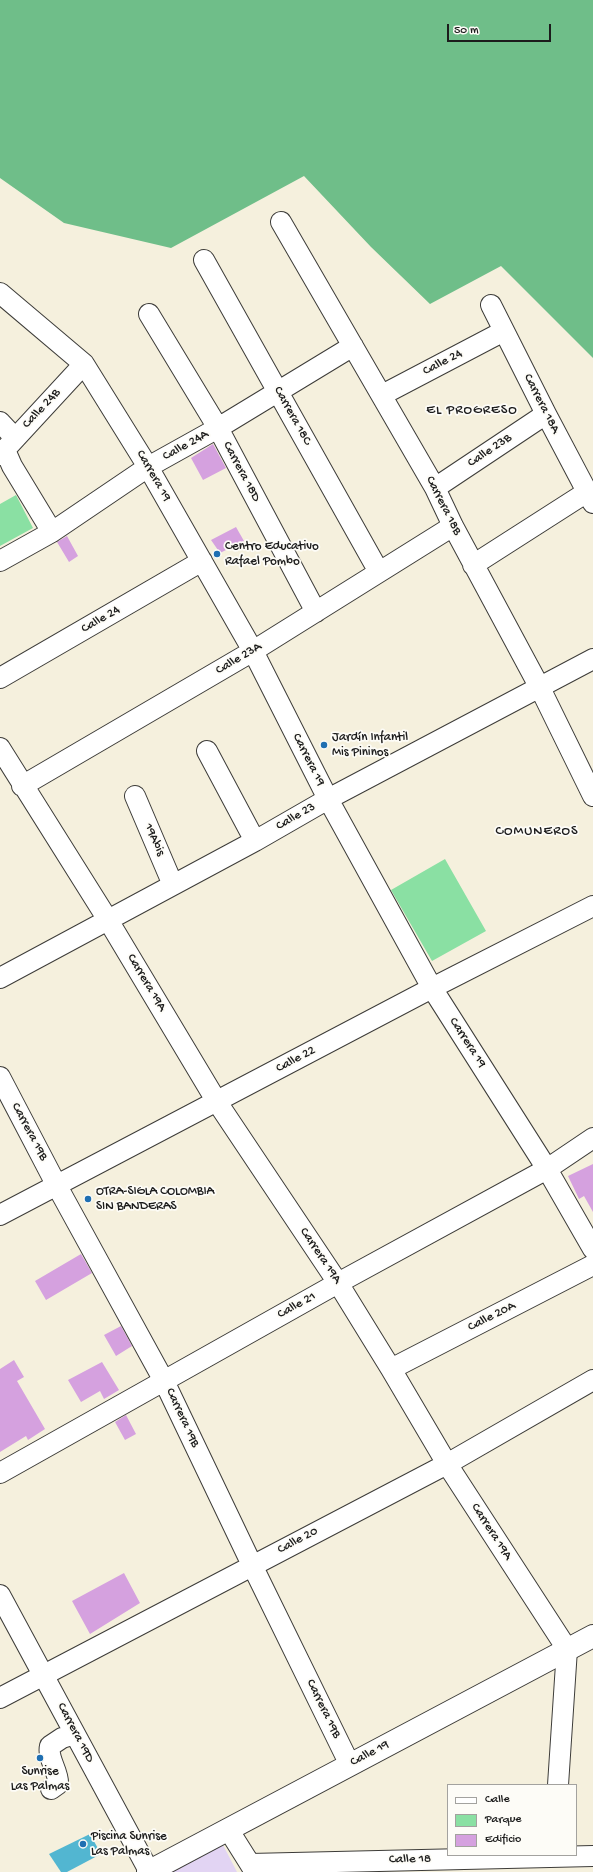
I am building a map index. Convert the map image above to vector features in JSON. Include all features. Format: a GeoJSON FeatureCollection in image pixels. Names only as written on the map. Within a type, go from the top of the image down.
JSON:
{"type":"FeatureCollection","features":[{"type":"Feature","properties":{"kind":"main road","name":"Calle 19"},"geometry":{"type":"LineString","coordinates":[[148,1872],[593,1636]]}},
{"type":"Feature","properties":{"kind":"street","name":"Carrera 18B"},"geometry":{"type":"LineString","coordinates":[[281,222],[435,488],[473,565],[540,688],[593,796]]}},
{"type":"Feature","properties":{"kind":"street","name":"Carrera 18C"},"geometry":{"type":"LineString","coordinates":[[204,260],[379,572]]}},
{"type":"Feature","properties":{"kind":"street","name":"Carrera 19"},"geometry":{"type":"LineString","coordinates":[[0,293],[84,364],[148,467],[253,652],[328,799],[432,988],[547,1169],[593,1249]]}},
{"type":"Feature","properties":{"kind":"street","name":"Carrera 18A"},"geometry":{"type":"LineString","coordinates":[[491,305],[590,498]]}},
{"type":"Feature","properties":{"kind":"street","name":"Carrera 18D"},"geometry":{"type":"LineString","coordinates":[[149,314],[218,428],[316,612]]}},
{"type":"Feature","properties":{"kind":"street","name":"Calle 24"},"geometry":{"type":"LineString","coordinates":[[382,395],[504,331]]}},
{"type":"Feature","properties":{"kind":"street","name":"Calle 24A"},"geometry":{"type":"LineString","coordinates":[[0,561],[52,532],[148,467],[218,428],[353,346]]}},
{"type":"Feature","properties":{"kind":"street","name":"Calle 24B"},"geometry":{"type":"LineString","coordinates":[[7,448],[84,364]]}},
{"type":"Feature","properties":{"kind":"street","name":"Calle 23B"},"geometry":{"type":"LineString","coordinates":[[435,488],[546,414]]}},
{"type":"Feature","properties":{"kind":"street"},"geometry":{"type":"LineString","coordinates":[[0,422],[12,466],[52,532]]}},
{"type":"Feature","properties":{"kind":"street"},"geometry":{"type":"LineString","coordinates":[[473,565],[590,498]]}},
{"type":"Feature","properties":{"kind":"street","name":"Calle 23A"},"geometry":{"type":"LineString","coordinates":[[22,786],[253,652],[453,526]]}},
{"type":"Feature","properties":{"kind":"street","name":"Calle 24"},"geometry":{"type":"LineString","coordinates":[[0,678],[202,561]]}},
{"type":"Feature","properties":{"kind":"street","name":"Calle 23"},"geometry":{"type":"LineString","coordinates":[[0,978],[255,841],[328,799],[593,659]]}},
{"type":"Feature","properties":{"kind":"street","name":"Carrera 19A"},"geometry":{"type":"LineString","coordinates":[[0,748],[22,786],[108,920],[217,1102],[338,1283],[392,1369],[447,1464],[568,1649]]}},
{"type":"Feature","properties":{"kind":"street"},"geometry":{"type":"LineString","coordinates":[[207,751],[255,841]]}},
{"type":"Feature","properties":{"kind":"street","name":"19Abis"},"geometry":{"type":"LineString","coordinates":[[135,796],[174,885]]}},
{"type":"Feature","properties":{"kind":"street","name":"Calle 22"},"geometry":{"type":"LineString","coordinates":[[0,1215],[432,988],[593,906]]}},
{"type":"Feature","properties":{"kind":"street","name":"Carrera 19B"},"geometry":{"type":"LineString","coordinates":[[0,1077],[57,1186],[164,1381],[350,1765]]}},
{"type":"Feature","properties":{"kind":"street","name":"Calle 21"},"geometry":{"type":"LineString","coordinates":[[0,1473],[338,1283],[547,1169],[593,1138]]}},
{"type":"Feature","properties":{"kind":"street","name":"Calle 20A"},"geometry":{"type":"LineString","coordinates":[[392,1369],[593,1265]]}},
{"type":"Feature","properties":{"kind":"street","name":"Calle 20"},"geometry":{"type":"LineString","coordinates":[[0,1698],[44,1677],[252,1565],[447,1464],[593,1380]]}},
{"type":"Feature","properties":{"kind":"street","name":"Carrera 19D"},"geometry":{"type":"LineString","coordinates":[[0,1595],[148,1872]]}},
{"type":"Feature","properties":{"kind":"street"},"geometry":{"type":"LineString","coordinates":[[558,1784],[568,1649]]}},
{"type":"Feature","properties":{"kind":"street"},"geometry":{"type":"LineString","coordinates":[[51,1790],[58,1784],[59,1778],[49,1752],[50,1746],[62,1738],[75,1734]]}},
{"type":"Feature","properties":{"kind":"street"},"geometry":{"type":"LineString","coordinates":[[228,1829],[252,1868]]}},
{"type":"Feature","properties":{"kind":"street","name":"Calle 18"},"geometry":{"type":"LineString","coordinates":[[252,1868],[553,1861],[593,1856]]}},
{"type":"Feature","properties":{"kind":"shaded area"},"geometry":{"type":"Polygon","coordinates":[[[223,1845],[237,1872],[171,1872],[223,1845]]]}},
{"type":"Feature","properties":{"kind":"green space"},"geometry":{"type":"Polygon","coordinates":[[[0,0],[593,0],[593,358],[501,266],[430,304],[371,247],[304,176],[171,248],[64,223],[0,178],[0,0]]]}},
{"type":"Feature","properties":{"kind":"green space"},"geometry":{"type":"Polygon","coordinates":[[[16,495],[33,528],[0,546],[0,504],[16,495]]]}},
{"type":"Feature","properties":{"kind":"green space"},"geometry":{"type":"Polygon","coordinates":[[[445,859],[486,931],[432,961],[391,890],[445,859]]]}},
{"type":"Feature","properties":{"kind":"water","name":"Piscina Sunrise Las Palmas"},"geometry":{"type":"Polygon","coordinates":[[[90,1834],[101,1854],[67,1872],[61,1872],[49,1854],[90,1834]]]}},
{"type":"Feature","properties":{"kind":"building"},"geometry":{"type":"Polygon","coordinates":[[[213,444],[226,468],[203,480],[191,458],[213,444]]]}},
{"type":"Feature","properties":{"kind":"building"},"geometry":{"type":"Polygon","coordinates":[[[236,527],[244,541],[220,553],[211,540],[236,527]]]}},
{"type":"Feature","properties":{"kind":"building"},"geometry":{"type":"Polygon","coordinates":[[[67,536],[78,556],[69,562],[57,542],[67,536]]]}},
{"type":"Feature","properties":{"kind":"building"},"geometry":{"type":"Polygon","coordinates":[[[593,1164],[593,1212],[584,1196],[579,1199],[568,1176],[593,1164]]]}},
{"type":"Feature","properties":{"kind":"building"},"geometry":{"type":"Polygon","coordinates":[[[81,1254],[92,1273],[46,1300],[35,1281],[81,1254]]]}},
{"type":"Feature","properties":{"kind":"building"},"geometry":{"type":"Polygon","coordinates":[[[121,1326],[132,1346],[116,1356],[104,1335],[121,1326]]]}},
{"type":"Feature","properties":{"kind":"building"},"geometry":{"type":"Polygon","coordinates":[[[14,1360],[24,1377],[17,1381],[45,1429],[28,1440],[26,1436],[0,1452],[0,1369],[14,1360]]]}},
{"type":"Feature","properties":{"kind":"building"},"geometry":{"type":"Polygon","coordinates":[[[102,1362],[119,1390],[104,1399],[100,1391],[81,1402],[68,1380],[102,1362]]]}},
{"type":"Feature","properties":{"kind":"building"},"geometry":{"type":"Polygon","coordinates":[[[126,1415],[136,1434],[125,1440],[115,1422],[126,1415]]]}},
{"type":"Feature","properties":{"kind":"building"},"geometry":{"type":"Polygon","coordinates":[[[124,1573],[140,1603],[90,1634],[72,1601],[124,1573]]]}},
{"type":"Feature","properties":{"kind":"place","name":"Centro Educativo Rafael Pombo"},"geometry":{"type":"Point","coordinates":[217,554]}},
{"type":"Feature","properties":{"kind":"place","name":"Jardín Infantil Mis Pininos"},"geometry":{"type":"Point","coordinates":[324,745]}},
{"type":"Feature","properties":{"kind":"place","name":"OTRA-SIGLA COLOMBIA SIN BANDERAS"},"geometry":{"type":"Point","coordinates":[88,1199]}},
{"type":"Feature","properties":{"kind":"place","name":"Sunrise Las Palmas"},"geometry":{"type":"Point","coordinates":[40,1758]}},
{"type":"Feature","properties":{"kind":"place","name":"Piscina Sunrise Las Palmas"},"geometry":{"type":"Point","coordinates":[83,1844]}},
{"type":"Feature","properties":{"kind":"district","name":"EL PROGRESO"},"geometry":{"type":"Point","coordinates":[472,411]}},
{"type":"Feature","properties":{"kind":"district","name":"COMUNEROS"},"geometry":{"type":"Point","coordinates":[537,832]}}]}
